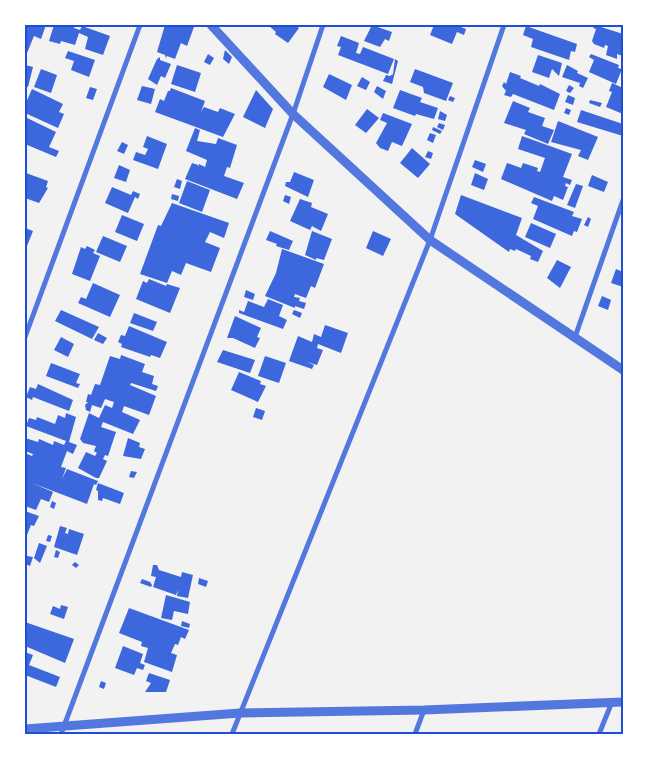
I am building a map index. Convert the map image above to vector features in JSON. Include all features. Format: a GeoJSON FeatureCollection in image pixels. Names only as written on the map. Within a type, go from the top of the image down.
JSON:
{"type":"FeatureCollection","features":[{"type":"Feature","properties":{"kind":"street"},"geometry":{"type":"LineString","coordinates":[[25,337],[140,25]]}},
{"type":"Feature","properties":{"kind":"street"},"geometry":{"type":"LineString","coordinates":[[211,25],[293,114],[430,240],[623,370]]}},
{"type":"Feature","properties":{"kind":"street"},"geometry":{"type":"LineString","coordinates":[[62,730],[293,114],[323,25]]}},
{"type":"Feature","properties":{"kind":"street"},"geometry":{"type":"LineString","coordinates":[[232,734],[430,240],[504,25]]}},
{"type":"Feature","properties":{"kind":"street"},"geometry":{"type":"LineString","coordinates":[[575,337],[623,200]]}},
{"type":"Feature","properties":{"kind":"street"},"geometry":{"type":"LineString","coordinates":[[599,734],[612,702]]}},
{"type":"Feature","properties":{"kind":"street"},"geometry":{"type":"LineString","coordinates":[[25,729],[62,730],[240,713],[424,710],[623,702]]}},
{"type":"Feature","properties":{"kind":"street"},"geometry":{"type":"LineString","coordinates":[[415,734],[424,710]]}},
{"type":"Feature","properties":{"kind":"building"},"geometry":{"type":"Polygon","coordinates":[[[25,25],[46,25],[41,39],[34,36],[25,58],[25,25]]]}},
{"type":"Feature","properties":{"kind":"building"},"geometry":{"type":"Polygon","coordinates":[[[54,25],[75,25],[74,28],[80,30],[82,26],[110,36],[103,55],[85,49],[88,37],[79,33],[75,45],[61,41],[60,44],[49,41],[54,25]]]}},
{"type":"Feature","properties":{"kind":"building"},"geometry":{"type":"Polygon","coordinates":[[[165,25],[189,25],[194,27],[187,46],[181,43],[175,59],[167,56],[166,58],[165,55],[157,52],[165,25]]]}},
{"type":"Feature","properties":{"kind":"building"},"geometry":{"type":"Polygon","coordinates":[[[268,25],[295,25],[299,28],[288,43],[275,34],[276,32],[268,25]]]}},
{"type":"Feature","properties":{"kind":"building"},"geometry":{"type":"Polygon","coordinates":[[[372,25],[392,32],[389,41],[385,39],[380,47],[364,41],[372,25]]]}},
{"type":"Feature","properties":{"kind":"building"},"geometry":{"type":"Polygon","coordinates":[[[434,25],[456,25],[466,29],[464,35],[457,32],[452,44],[430,35],[434,25]]]}},
{"type":"Feature","properties":{"kind":"building"},"geometry":{"type":"Polygon","coordinates":[[[595,25],[623,34],[623,56],[617,54],[617,59],[606,55],[608,46],[605,45],[604,48],[594,44],[592,41],[596,29],[593,28],[595,25]]]}},
{"type":"Feature","properties":{"kind":"building"},"geometry":{"type":"Polygon","coordinates":[[[526,26],[577,44],[575,52],[571,51],[569,60],[531,47],[533,39],[523,35],[526,26]]]}},
{"type":"Feature","properties":{"kind":"building"},"geometry":{"type":"Polygon","coordinates":[[[341,36],[359,43],[356,53],[360,54],[363,47],[394,59],[388,74],[338,55],[341,47],[337,46],[341,36]]]}},
{"type":"Feature","properties":{"kind":"building"},"geometry":{"type":"Polygon","coordinates":[[[225,50],[232,57],[229,64],[223,59],[225,50]]]}},
{"type":"Feature","properties":{"kind":"building"},"geometry":{"type":"Polygon","coordinates":[[[68,51],[95,60],[89,77],[71,70],[74,61],[65,58],[68,51]]]}},
{"type":"Feature","properties":{"kind":"building"},"geometry":{"type":"Polygon","coordinates":[[[208,54],[214,58],[210,65],[204,62],[208,54]]]}},
{"type":"Feature","properties":{"kind":"building"},"geometry":{"type":"Polygon","coordinates":[[[591,54],[619,65],[618,68],[622,69],[616,84],[589,72],[594,60],[589,57],[591,54]]]}},
{"type":"Feature","properties":{"kind":"building"},"geometry":{"type":"Polygon","coordinates":[[[538,55],[562,63],[559,76],[552,69],[549,78],[532,72],[538,55]]]}},
{"type":"Feature","properties":{"kind":"building"},"geometry":{"type":"Polygon","coordinates":[[[160,57],[160,60],[171,64],[165,78],[161,76],[157,85],[148,79],[157,59],[160,57]]]}},
{"type":"Feature","properties":{"kind":"building"},"geometry":{"type":"Polygon","coordinates":[[[395,59],[398,61],[392,84],[383,81],[386,75],[390,76],[393,74],[395,59]]]}},
{"type":"Feature","properties":{"kind":"building"},"geometry":{"type":"Polygon","coordinates":[[[25,65],[33,67],[28,87],[25,86],[25,65]]]}},
{"type":"Feature","properties":{"kind":"building"},"geometry":{"type":"Polygon","coordinates":[[[177,65],[201,73],[195,92],[171,84],[177,65]]]}},
{"type":"Feature","properties":{"kind":"building"},"geometry":{"type":"Polygon","coordinates":[[[567,65],[578,71],[577,73],[588,78],[583,88],[579,86],[580,83],[562,77],[567,65]]]}},
{"type":"Feature","properties":{"kind":"building"},"geometry":{"type":"Polygon","coordinates":[[[41,69],[57,75],[51,93],[34,87],[41,69]]]}},
{"type":"Feature","properties":{"kind":"building"},"geometry":{"type":"Polygon","coordinates":[[[415,69],[453,83],[446,101],[424,93],[423,87],[410,82],[415,69]]]}},
{"type":"Feature","properties":{"kind":"building"},"geometry":{"type":"Polygon","coordinates":[[[510,72],[560,94],[554,110],[513,94],[511,97],[504,95],[506,91],[502,86],[504,82],[506,84],[510,72]]]}},
{"type":"Feature","properties":{"kind":"building"},"geometry":{"type":"Polygon","coordinates":[[[329,74],[352,85],[346,100],[323,87],[329,74]]]}},
{"type":"Feature","properties":{"kind":"building"},"geometry":{"type":"Polygon","coordinates":[[[362,77],[370,82],[366,90],[357,86],[362,77]]]}},
{"type":"Feature","properties":{"kind":"building"},"geometry":{"type":"Polygon","coordinates":[[[612,83],[623,88],[623,114],[606,107],[612,92],[609,91],[612,83]]]}},
{"type":"Feature","properties":{"kind":"building"},"geometry":{"type":"Polygon","coordinates":[[[569,85],[574,88],[570,93],[566,91],[569,85]]]}},
{"type":"Feature","properties":{"kind":"building"},"geometry":{"type":"Polygon","coordinates":[[[142,86],[155,89],[151,104],[137,100],[142,86]]]}},
{"type":"Feature","properties":{"kind":"building"},"geometry":{"type":"Polygon","coordinates":[[[377,86],[386,91],[383,99],[374,92],[377,86]]]}},
{"type":"Feature","properties":{"kind":"building"},"geometry":{"type":"Polygon","coordinates":[[[90,87],[97,89],[93,100],[86,98],[90,87]]]}},
{"type":"Feature","properties":{"kind":"building"},"geometry":{"type":"Polygon","coordinates":[[[171,88],[205,101],[201,112],[204,107],[218,112],[220,108],[235,114],[223,137],[155,112],[160,99],[164,101],[171,88]]]}},
{"type":"Feature","properties":{"kind":"building"},"geometry":{"type":"Polygon","coordinates":[[[32,89],[63,104],[59,112],[64,114],[58,128],[25,113],[25,105],[32,89]]]}},
{"type":"Feature","properties":{"kind":"building"},"geometry":{"type":"Polygon","coordinates":[[[256,90],[273,109],[265,128],[243,117],[256,90]]]}},
{"type":"Feature","properties":{"kind":"building"},"geometry":{"type":"Polygon","coordinates":[[[400,90],[422,98],[420,102],[438,108],[434,119],[416,114],[415,116],[393,108],[400,90]]]}},
{"type":"Feature","properties":{"kind":"building"},"geometry":{"type":"Polygon","coordinates":[[[568,95],[575,98],[573,105],[565,102],[568,95]]]}},
{"type":"Feature","properties":{"kind":"building"},"geometry":{"type":"Polygon","coordinates":[[[450,96],[455,98],[453,102],[448,100],[450,96]]]}},
{"type":"Feature","properties":{"kind":"building"},"geometry":{"type":"Polygon","coordinates":[[[590,100],[602,103],[600,107],[589,103],[590,100]]]}},
{"type":"Feature","properties":{"kind":"building"},"geometry":{"type":"Polygon","coordinates":[[[513,101],[530,108],[528,112],[545,118],[542,126],[554,130],[548,144],[524,134],[526,130],[504,123],[513,101]]]}},
{"type":"Feature","properties":{"kind":"building"},"geometry":{"type":"Polygon","coordinates":[[[566,108],[571,110],[569,115],[564,113],[566,108]]]}},
{"type":"Feature","properties":{"kind":"building"},"geometry":{"type":"Polygon","coordinates":[[[367,109],[379,118],[366,133],[355,125],[367,109]]]}},
{"type":"Feature","properties":{"kind":"building"},"geometry":{"type":"Polygon","coordinates":[[[581,110],[623,124],[623,136],[577,122],[581,110]]]}},
{"type":"Feature","properties":{"kind":"building"},"geometry":{"type":"Polygon","coordinates":[[[440,111],[447,115],[445,121],[438,119],[440,111]]]}},
{"type":"Feature","properties":{"kind":"building"},"geometry":{"type":"Polygon","coordinates":[[[383,113],[412,124],[402,146],[392,142],[388,151],[380,148],[376,143],[387,123],[380,120],[383,113]]]}},
{"type":"Feature","properties":{"kind":"building"},"geometry":{"type":"Polygon","coordinates":[[[25,117],[56,132],[49,147],[59,151],[56,157],[25,144],[25,117]]]}},
{"type":"Feature","properties":{"kind":"building"},"geometry":{"type":"Polygon","coordinates":[[[558,121],[598,137],[588,160],[578,156],[581,150],[551,142],[558,121]]]}},
{"type":"Feature","properties":{"kind":"building"},"geometry":{"type":"Polygon","coordinates":[[[439,123],[445,125],[443,130],[437,127],[439,123]]]}},
{"type":"Feature","properties":{"kind":"building"},"geometry":{"type":"Polygon","coordinates":[[[433,127],[442,131],[440,134],[432,130],[433,127]]]}},
{"type":"Feature","properties":{"kind":"building"},"geometry":{"type":"Polygon","coordinates":[[[195,128],[200,130],[197,141],[216,144],[218,138],[237,145],[230,168],[227,167],[224,176],[244,183],[237,199],[185,179],[192,163],[198,165],[198,167],[199,164],[205,167],[207,160],[186,151],[195,128]]]}},
{"type":"Feature","properties":{"kind":"building"},"geometry":{"type":"Polygon","coordinates":[[[430,133],[436,135],[433,143],[427,140],[430,133]]]}},
{"type":"Feature","properties":{"kind":"building"},"geometry":{"type":"Polygon","coordinates":[[[147,136],[167,144],[158,169],[133,160],[136,152],[145,155],[148,149],[143,147],[147,136]]]}},
{"type":"Feature","properties":{"kind":"building"},"geometry":{"type":"Polygon","coordinates":[[[522,136],[572,154],[563,177],[572,180],[570,185],[566,183],[565,186],[568,187],[563,200],[554,196],[552,201],[501,179],[507,163],[521,168],[523,163],[538,168],[537,171],[540,172],[545,158],[518,149],[522,136]]]}},
{"type":"Feature","properties":{"kind":"building"},"geometry":{"type":"Polygon","coordinates":[[[122,142],[128,145],[124,154],[117,151],[122,142]]]}},
{"type":"Feature","properties":{"kind":"building"},"geometry":{"type":"Polygon","coordinates":[[[412,148],[430,164],[418,178],[400,163],[412,148]]]}},
{"type":"Feature","properties":{"kind":"building"},"geometry":{"type":"Polygon","coordinates":[[[428,151],[433,153],[431,159],[425,157],[428,151]]]}},
{"type":"Feature","properties":{"kind":"building"},"geometry":{"type":"Polygon","coordinates":[[[475,160],[486,164],[483,172],[472,167],[475,160]]]}},
{"type":"Feature","properties":{"kind":"building"},"geometry":{"type":"Polygon","coordinates":[[[119,165],[130,170],[126,182],[114,178],[119,165]]]}},
{"type":"Feature","properties":{"kind":"building"},"geometry":{"type":"Polygon","coordinates":[[[294,172],[314,180],[308,197],[285,186],[286,182],[290,182],[294,172]]]}},
{"type":"Feature","properties":{"kind":"building"},"geometry":{"type":"Polygon","coordinates":[[[26,173],[48,181],[46,187],[48,188],[39,203],[25,198],[26,173]]]}},
{"type":"Feature","properties":{"kind":"building"},"geometry":{"type":"Polygon","coordinates":[[[475,173],[488,179],[484,190],[471,185],[475,173]]]}},
{"type":"Feature","properties":{"kind":"building"},"geometry":{"type":"Polygon","coordinates":[[[592,175],[608,182],[604,192],[588,186],[592,175]]]}},
{"type":"Feature","properties":{"kind":"building"},"geometry":{"type":"Polygon","coordinates":[[[177,179],[182,181],[180,189],[174,187],[177,179]]]}},
{"type":"Feature","properties":{"kind":"building"},"geometry":{"type":"Polygon","coordinates":[[[187,181],[210,190],[202,212],[179,203],[187,181]]]}},
{"type":"Feature","properties":{"kind":"building"},"geometry":{"type":"Polygon","coordinates":[[[576,184],[583,186],[575,208],[567,205],[576,184]]]}},
{"type":"Feature","properties":{"kind":"building"},"geometry":{"type":"Polygon","coordinates":[[[112,187],[131,195],[133,191],[140,194],[138,199],[135,197],[128,213],[105,203],[112,187]]]}},
{"type":"Feature","properties":{"kind":"building"},"geometry":{"type":"Polygon","coordinates":[[[172,194],[179,196],[178,201],[171,199],[172,194]]]}},
{"type":"Feature","properties":{"kind":"building"},"geometry":{"type":"Polygon","coordinates":[[[285,195],[291,197],[289,204],[283,201],[285,195]]]}},
{"type":"Feature","properties":{"kind":"building"},"geometry":{"type":"Polygon","coordinates":[[[461,195],[522,218],[516,235],[543,251],[538,262],[530,259],[531,256],[516,249],[515,251],[510,249],[509,252],[455,214],[461,195]]]}},
{"type":"Feature","properties":{"kind":"building"},"geometry":{"type":"Polygon","coordinates":[[[534,197],[574,212],[572,216],[582,219],[577,232],[574,231],[572,236],[533,219],[538,206],[531,203],[534,197]]]}},
{"type":"Feature","properties":{"kind":"building"},"geometry":{"type":"Polygon","coordinates":[[[300,199],[312,203],[311,207],[328,214],[321,231],[312,226],[310,230],[290,221],[300,199]]]}},
{"type":"Feature","properties":{"kind":"building"},"geometry":{"type":"Polygon","coordinates":[[[172,203],[229,223],[224,238],[210,232],[205,242],[220,248],[211,272],[186,263],[181,275],[172,271],[167,283],[140,274],[158,225],[161,226],[172,203]]]}},
{"type":"Feature","properties":{"kind":"building"},"geometry":{"type":"Polygon","coordinates":[[[122,215],[144,224],[137,241],[115,232],[122,215]]]}},
{"type":"Feature","properties":{"kind":"building"},"geometry":{"type":"Polygon","coordinates":[[[588,217],[591,219],[588,227],[584,225],[588,217]]]}},
{"type":"Feature","properties":{"kind":"building"},"geometry":{"type":"Polygon","coordinates":[[[531,223],[556,234],[550,248],[525,237],[531,223]]]}},
{"type":"Feature","properties":{"kind":"building"},"geometry":{"type":"Polygon","coordinates":[[[25,228],[33,231],[25,251],[25,228]]]}},
{"type":"Feature","properties":{"kind":"building"},"geometry":{"type":"Polygon","coordinates":[[[270,231],[293,241],[289,250],[276,246],[277,244],[266,240],[270,231]]]}},
{"type":"Feature","properties":{"kind":"building"},"geometry":{"type":"Polygon","coordinates":[[[312,231],[332,239],[324,260],[316,258],[316,260],[305,255],[312,231]]]}},
{"type":"Feature","properties":{"kind":"building"},"geometry":{"type":"Polygon","coordinates":[[[373,231],[391,239],[383,256],[366,248],[373,231]]]}},
{"type":"Feature","properties":{"kind":"building"},"geometry":{"type":"Polygon","coordinates":[[[103,236],[127,246],[120,262],[96,252],[103,236]]]}},
{"type":"Feature","properties":{"kind":"building"},"geometry":{"type":"Polygon","coordinates":[[[87,246],[95,250],[93,253],[100,256],[90,281],[72,274],[81,247],[85,249],[87,246]]]}},
{"type":"Feature","properties":{"kind":"building"},"geometry":{"type":"Polygon","coordinates":[[[282,249],[324,264],[315,288],[311,286],[306,298],[295,294],[294,297],[300,298],[299,301],[306,303],[304,309],[295,306],[295,308],[265,296],[276,273],[282,249]]]}},
{"type":"Feature","properties":{"kind":"building"},"geometry":{"type":"Polygon","coordinates":[[[557,260],[571,267],[560,288],[547,278],[557,260]]]}},
{"type":"Feature","properties":{"kind":"building"},"geometry":{"type":"Polygon","coordinates":[[[616,269],[623,272],[623,287],[611,283],[616,269]]]}},
{"type":"Feature","properties":{"kind":"building"},"geometry":{"type":"Polygon","coordinates":[[[149,279],[166,286],[167,284],[180,288],[170,313],[136,299],[143,281],[147,283],[149,279]]]}},
{"type":"Feature","properties":{"kind":"building"},"geometry":{"type":"Polygon","coordinates":[[[93,283],[120,295],[110,317],[78,303],[81,297],[86,299],[93,283]]]}},
{"type":"Feature","properties":{"kind":"building"},"geometry":{"type":"Polygon","coordinates":[[[246,290],[255,294],[253,300],[244,297],[246,290]]]}},
{"type":"Feature","properties":{"kind":"building"},"geometry":{"type":"Polygon","coordinates":[[[602,296],[611,300],[608,310],[598,306],[602,296]]]}},
{"type":"Feature","properties":{"kind":"building"},"geometry":{"type":"Polygon","coordinates":[[[268,299],[283,305],[279,316],[287,320],[283,329],[239,313],[239,310],[244,312],[248,301],[264,307],[268,299]]]}},
{"type":"Feature","properties":{"kind":"building"},"geometry":{"type":"Polygon","coordinates":[[[61,310],[99,327],[92,339],[55,321],[61,310]]]}},
{"type":"Feature","properties":{"kind":"building"},"geometry":{"type":"Polygon","coordinates":[[[294,310],[302,313],[300,318],[292,314],[294,310]]]}},
{"type":"Feature","properties":{"kind":"building"},"geometry":{"type":"Polygon","coordinates":[[[134,313],[157,322],[153,331],[130,323],[134,313]]]}},
{"type":"Feature","properties":{"kind":"building"},"geometry":{"type":"Polygon","coordinates":[[[235,316],[261,328],[257,337],[260,338],[255,348],[233,338],[227,338],[235,316]]]}},
{"type":"Feature","properties":{"kind":"building"},"geometry":{"type":"Polygon","coordinates":[[[325,325],[348,333],[341,353],[318,344],[317,348],[323,350],[317,365],[307,362],[314,365],[312,369],[289,361],[298,336],[312,342],[314,334],[321,337],[325,325]]]}},
{"type":"Feature","properties":{"kind":"building"},"geometry":{"type":"Polygon","coordinates":[[[129,326],[167,342],[160,358],[151,355],[150,357],[121,347],[122,344],[118,342],[121,335],[125,336],[129,326]]]}},
{"type":"Feature","properties":{"kind":"building"},"geometry":{"type":"Polygon","coordinates":[[[98,333],[107,338],[103,344],[94,340],[98,333]]]}},
{"type":"Feature","properties":{"kind":"building"},"geometry":{"type":"Polygon","coordinates":[[[61,337],[74,344],[68,357],[54,350],[61,337]]]}},
{"type":"Feature","properties":{"kind":"building"},"geometry":{"type":"Polygon","coordinates":[[[223,350],[255,360],[250,373],[217,362],[223,350]]]}},
{"type":"Feature","properties":{"kind":"building"},"geometry":{"type":"Polygon","coordinates":[[[121,355],[145,364],[142,372],[154,376],[152,384],[158,386],[156,391],[131,383],[130,385],[156,396],[149,415],[124,406],[122,412],[140,420],[133,434],[103,422],[101,427],[116,432],[108,456],[105,455],[103,459],[107,461],[99,478],[96,478],[78,468],[86,452],[95,456],[97,453],[94,451],[96,446],[83,443],[80,439],[89,413],[99,418],[105,405],[112,408],[114,402],[105,399],[101,408],[92,405],[90,412],[86,410],[85,405],[88,402],[86,402],[88,394],[91,395],[95,384],[100,385],[110,356],[120,359],[121,355]]]}},
{"type":"Feature","properties":{"kind":"building"},"geometry":{"type":"Polygon","coordinates":[[[265,356],[286,363],[279,383],[258,376],[265,356]]]}},
{"type":"Feature","properties":{"kind":"building"},"geometry":{"type":"Polygon","coordinates":[[[51,363],[80,374],[76,383],[80,384],[78,388],[46,376],[51,363]]]}},
{"type":"Feature","properties":{"kind":"building"},"geometry":{"type":"Polygon","coordinates":[[[239,372],[261,381],[260,384],[266,386],[258,402],[231,390],[239,372]]]}},
{"type":"Feature","properties":{"kind":"building"},"geometry":{"type":"Polygon","coordinates":[[[38,384],[73,400],[69,411],[33,397],[32,400],[26,397],[30,387],[36,389],[38,384]]]}},
{"type":"Feature","properties":{"kind":"building"},"geometry":{"type":"Polygon","coordinates":[[[256,408],[265,411],[262,420],[253,417],[256,408]]]}},
{"type":"Feature","properties":{"kind":"building"},"geometry":{"type":"Polygon","coordinates":[[[66,413],[76,417],[69,442],[77,445],[73,454],[67,451],[61,467],[66,468],[62,479],[67,469],[98,481],[96,485],[94,484],[87,504],[32,483],[53,492],[49,502],[41,499],[36,510],[25,506],[25,453],[32,456],[33,454],[25,451],[25,438],[38,442],[39,439],[53,445],[54,441],[64,445],[66,441],[26,426],[29,418],[36,420],[37,417],[55,424],[58,415],[65,418],[66,413]]]}},
{"type":"Feature","properties":{"kind":"building"},"geometry":{"type":"Polygon","coordinates":[[[128,438],[140,443],[139,447],[145,449],[141,459],[123,456],[128,438]]]}},
{"type":"Feature","properties":{"kind":"building"},"geometry":{"type":"Polygon","coordinates":[[[131,471],[137,472],[134,478],[129,477],[131,471]]]}},
{"type":"Feature","properties":{"kind":"building"},"geometry":{"type":"Polygon","coordinates":[[[98,483],[124,493],[120,504],[103,498],[102,501],[98,500],[98,491],[96,490],[98,483]]]}},
{"type":"Feature","properties":{"kind":"building"},"geometry":{"type":"Polygon","coordinates":[[[52,501],[56,503],[54,509],[50,507],[52,501]]]}},
{"type":"Feature","properties":{"kind":"building"},"geometry":{"type":"Polygon","coordinates":[[[25,511],[39,516],[34,526],[31,525],[27,535],[25,511]]]}},
{"type":"Feature","properties":{"kind":"building"},"geometry":{"type":"Polygon","coordinates":[[[60,526],[67,528],[65,533],[68,534],[69,529],[84,534],[77,555],[54,547],[60,526]]]}},
{"type":"Feature","properties":{"kind":"building"},"geometry":{"type":"Polygon","coordinates":[[[48,535],[52,536],[50,542],[46,541],[48,535]]]}},
{"type":"Feature","properties":{"kind":"building"},"geometry":{"type":"Polygon","coordinates":[[[39,543],[47,546],[40,563],[34,558],[39,543]]]}},
{"type":"Feature","properties":{"kind":"building"},"geometry":{"type":"Polygon","coordinates":[[[56,550],[60,552],[58,558],[54,557],[56,550]]]}},
{"type":"Feature","properties":{"kind":"building"},"geometry":{"type":"Polygon","coordinates":[[[27,556],[33,557],[30,566],[25,564],[27,556]]]}},
{"type":"Feature","properties":{"kind":"building"},"geometry":{"type":"Polygon","coordinates":[[[75,562],[79,565],[76,568],[72,565],[75,562]]]}},
{"type":"Feature","properties":{"kind":"building"},"geometry":{"type":"Polygon","coordinates":[[[153,565],[157,565],[159,570],[181,577],[182,572],[193,575],[188,598],[177,596],[178,590],[176,595],[153,587],[156,577],[151,576],[153,565]]]}},
{"type":"Feature","properties":{"kind":"building"},"geometry":{"type":"Polygon","coordinates":[[[199,578],[208,581],[206,587],[198,584],[199,578]]]}},
{"type":"Feature","properties":{"kind":"building"},"geometry":{"type":"Polygon","coordinates":[[[142,579],[150,582],[151,587],[140,583],[142,579]]]}},
{"type":"Feature","properties":{"kind":"building"},"geometry":{"type":"Polygon","coordinates":[[[166,595],[190,602],[188,614],[174,611],[172,620],[161,618],[166,595]]]}},
{"type":"Feature","properties":{"kind":"building"},"geometry":{"type":"Polygon","coordinates":[[[61,605],[68,607],[64,619],[50,614],[53,606],[60,609],[61,605]]]}},
{"type":"Feature","properties":{"kind":"building"},"geometry":{"type":"Polygon","coordinates":[[[129,608],[189,630],[185,639],[181,637],[178,645],[175,644],[171,653],[177,655],[172,672],[144,662],[148,648],[141,646],[142,642],[119,633],[129,608]]]}},
{"type":"Feature","properties":{"kind":"building"},"geometry":{"type":"Polygon","coordinates":[[[182,621],[190,624],[189,628],[181,626],[182,621]]]}},
{"type":"Feature","properties":{"kind":"building"},"geometry":{"type":"Polygon","coordinates":[[[25,622],[74,639],[65,663],[25,646],[25,622]]]}},
{"type":"Feature","properties":{"kind":"building"},"geometry":{"type":"Polygon","coordinates":[[[123,646],[143,654],[140,663],[145,665],[143,670],[137,668],[134,675],[115,668],[123,646]]]}},
{"type":"Feature","properties":{"kind":"building"},"geometry":{"type":"Polygon","coordinates":[[[25,652],[33,655],[29,665],[60,677],[56,687],[25,675],[25,652]]]}},
{"type":"Feature","properties":{"kind":"building"},"geometry":{"type":"Polygon","coordinates":[[[149,673],[170,680],[166,692],[145,692],[151,683],[146,681],[149,673]]]}},
{"type":"Feature","properties":{"kind":"building"},"geometry":{"type":"Polygon","coordinates":[[[101,681],[106,683],[104,689],[99,687],[101,681]]]}}]}
